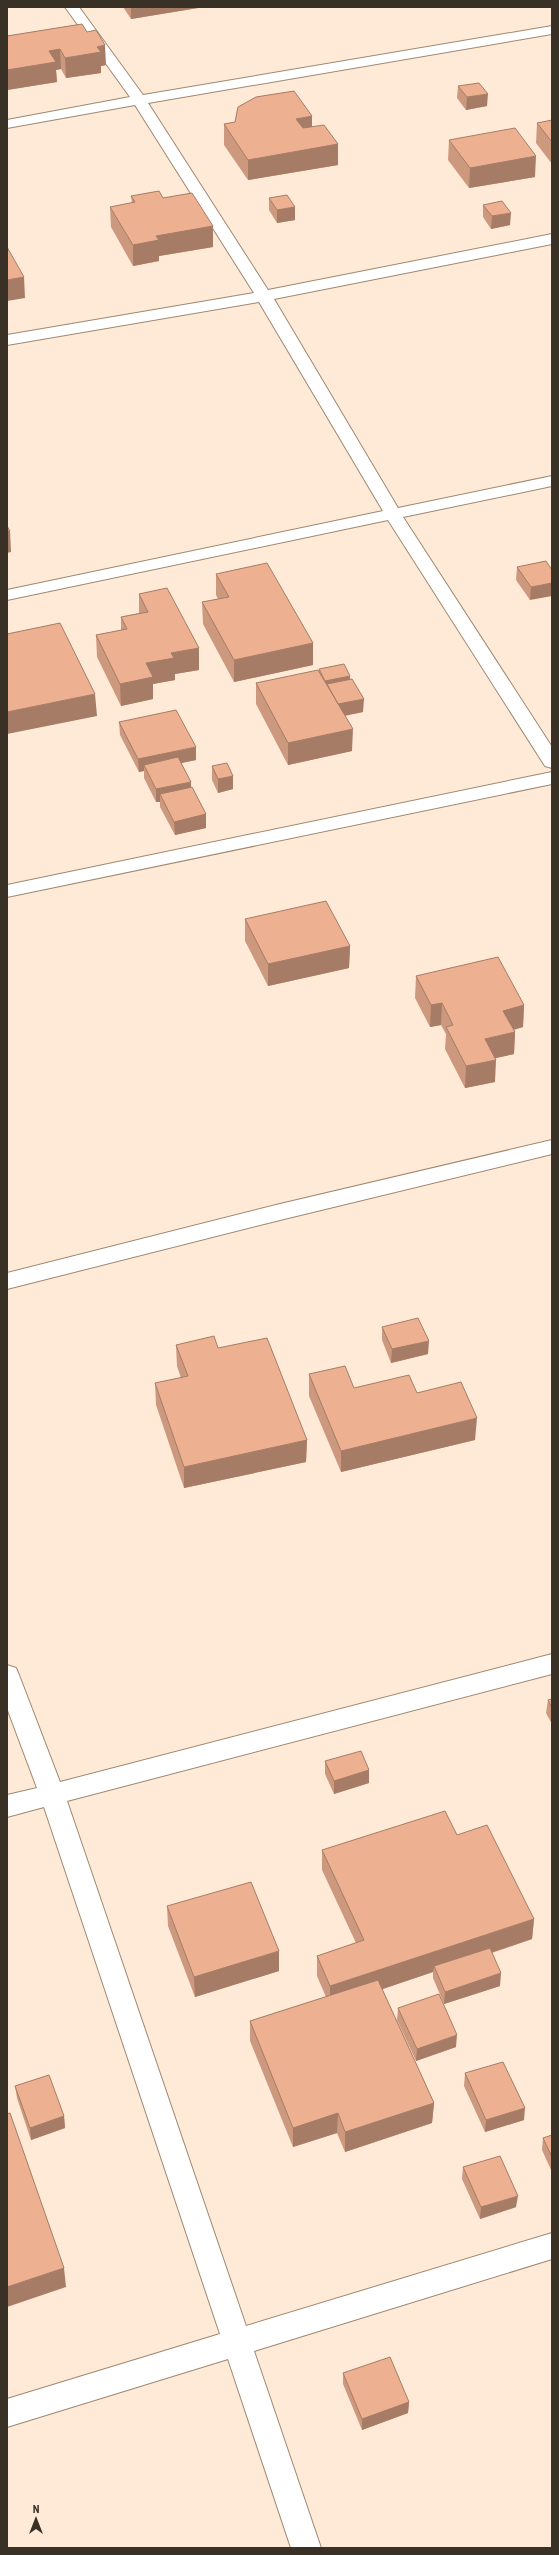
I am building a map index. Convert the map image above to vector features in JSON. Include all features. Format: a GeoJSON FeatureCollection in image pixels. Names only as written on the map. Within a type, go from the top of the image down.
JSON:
{"type":"FeatureCollection","features":[{"type":"Feature","properties":{"kind":"street"},"geometry":{"type":"LineString","coordinates":[[72,7],[140,100],[264,296],[394,516],[552,762]]}},
{"type":"Feature","properties":{"kind":"street"},"geometry":{"type":"LineString","coordinates":[[7,124],[552,30]]}},
{"type":"Feature","properties":{"kind":"street"},"geometry":{"type":"LineString","coordinates":[[7,340],[264,296],[552,239]]}},
{"type":"Feature","properties":{"kind":"street"},"geometry":{"type":"LineString","coordinates":[[7,595],[394,516],[552,481]]}},
{"type":"Feature","properties":{"kind":"street"},"geometry":{"type":"LineString","coordinates":[[7,891],[552,778]]}},
{"type":"Feature","properties":{"kind":"street"},"geometry":{"type":"LineString","coordinates":[[7,1281],[280,1212],[552,1147]]}},
{"type":"Feature","properties":{"kind":"street"},"geometry":{"type":"LineString","coordinates":[[7,1806],[552,1664]]}},
{"type":"Feature","properties":{"kind":"street"},"geometry":{"type":"LineString","coordinates":[[7,1675],[52,1794],[235,2342],[306,2548]]}},
{"type":"Feature","properties":{"kind":"street"},"geometry":{"type":"LineString","coordinates":[[7,2413],[552,2246]]}},
{"type":"Feature","properties":{"kind":"building"},"geometry":{"type":"Polygon","coordinates":[[[82,24],[87,32],[96,30],[105,45],[97,47],[101,52],[65,58],[60,49],[49,51],[56,62],[7,70],[7,36],[82,24]]]}},
{"type":"Feature","properties":{"kind":"building"},"geometry":{"type":"Polygon","coordinates":[[[479,83],[488,94],[467,97],[458,86],[479,83]]]}},
{"type":"Feature","properties":{"kind":"building"},"geometry":{"type":"Polygon","coordinates":[[[294,91],[312,116],[296,119],[303,128],[324,125],[338,144],[248,160],[224,124],[235,122],[238,107],[256,97],[294,91]]]}},
{"type":"Feature","properties":{"kind":"building"},"geometry":{"type":"Polygon","coordinates":[[[552,120],[552,142],[537,123],[552,120]]]}},
{"type":"Feature","properties":{"kind":"building"},"geometry":{"type":"Polygon","coordinates":[[[515,128],[536,156],[470,168],[449,140],[515,128]]]}},
{"type":"Feature","properties":{"kind":"building"},"geometry":{"type":"Polygon","coordinates":[[[159,191],[163,198],[192,193],[213,226],[156,236],[159,240],[133,245],[110,207],[135,202],[131,196],[159,191]]]}},
{"type":"Feature","properties":{"kind":"building"},"geometry":{"type":"Polygon","coordinates":[[[287,195],[295,207],[277,210],[269,198],[287,195]]]}},
{"type":"Feature","properties":{"kind":"building"},"geometry":{"type":"Polygon","coordinates":[[[502,201],[511,213],[492,216],[483,205],[502,201]]]}},
{"type":"Feature","properties":{"kind":"building"},"geometry":{"type":"Polygon","coordinates":[[[7,247],[24,277],[7,280],[7,247]]]}},
{"type":"Feature","properties":{"kind":"building"},"geometry":{"type":"Polygon","coordinates":[[[546,561],[552,570],[552,583],[531,587],[517,567],[546,561]]]}},
{"type":"Feature","properties":{"kind":"building"},"geometry":{"type":"Polygon","coordinates":[[[267,563],[313,643],[234,660],[202,602],[229,597],[216,574],[267,563]]]}},
{"type":"Feature","properties":{"kind":"building"},"geometry":{"type":"Polygon","coordinates":[[[167,588],[199,648],[171,653],[174,658],[146,663],[153,677],[120,684],[96,635],[127,629],[121,617],[148,612],[139,594],[167,588]]]}},
{"type":"Feature","properties":{"kind":"building"},"geometry":{"type":"Polygon","coordinates":[[[60,623],[95,694],[7,712],[7,634],[60,623]]]}},
{"type":"Feature","properties":{"kind":"building"},"geometry":{"type":"Polygon","coordinates":[[[344,664],[350,676],[325,681],[319,669],[344,664]]]}},
{"type":"Feature","properties":{"kind":"building"},"geometry":{"type":"Polygon","coordinates":[[[318,670],[353,729],[288,743],[256,683],[318,670]]]}},
{"type":"Feature","properties":{"kind":"building"},"geometry":{"type":"Polygon","coordinates":[[[352,679],[364,699],[338,704],[327,684],[352,679]]]}},
{"type":"Feature","properties":{"kind":"building"},"geometry":{"type":"Polygon","coordinates":[[[176,710],[196,747],[138,759],[119,722],[176,710]]]}},
{"type":"Feature","properties":{"kind":"building"},"geometry":{"type":"Polygon","coordinates":[[[178,757],[191,782],[156,789],[144,765],[178,757]]]}},
{"type":"Feature","properties":{"kind":"building"},"geometry":{"type":"Polygon","coordinates":[[[227,763],[233,776],[218,779],[212,766],[227,763]]]}},
{"type":"Feature","properties":{"kind":"building"},"geometry":{"type":"Polygon","coordinates":[[[192,787],[206,814],[174,822],[160,794],[192,787]]]}},
{"type":"Feature","properties":{"kind":"building"},"geometry":{"type":"Polygon","coordinates":[[[326,901],[350,946],[268,964],[245,919],[326,901]]]}},
{"type":"Feature","properties":{"kind":"building"},"geometry":{"type":"Polygon","coordinates":[[[498,957],[524,1005],[503,1011],[515,1032],[485,1039],[496,1060],[466,1066],[446,1027],[453,1025],[442,1003],[431,1005],[416,976],[498,957]]]}},
{"type":"Feature","properties":{"kind":"building"},"geometry":{"type":"Polygon","coordinates":[[[418,1318],[429,1341],[392,1349],[382,1327],[418,1318]]]}},
{"type":"Feature","properties":{"kind":"building"},"geometry":{"type":"Polygon","coordinates":[[[214,1336],[218,1348],[267,1338],[307,1440],[184,1467],[155,1383],[188,1376],[176,1345],[214,1336]]]}},
{"type":"Feature","properties":{"kind":"building"},"geometry":{"type":"Polygon","coordinates":[[[345,1366],[354,1388],[409,1375],[417,1393],[461,1382],[477,1418],[341,1451],[309,1374],[345,1366]]]}},
{"type":"Feature","properties":{"kind":"building"},"geometry":{"type":"Polygon","coordinates":[[[552,1699],[552,1708],[548,1700],[552,1699]]]}},
{"type":"Feature","properties":{"kind":"building"},"geometry":{"type":"Polygon","coordinates":[[[361,1751],[369,1770],[334,1781],[325,1761],[361,1751]]]}},
{"type":"Feature","properties":{"kind":"building"},"geometry":{"type":"Polygon","coordinates":[[[445,1811],[457,1835],[487,1825],[534,1919],[330,1986],[317,1956],[364,1940],[322,1850],[445,1811]]]}},
{"type":"Feature","properties":{"kind":"building"},"geometry":{"type":"Polygon","coordinates":[[[251,1882],[279,1951],[194,1977],[167,1906],[251,1882]]]}},
{"type":"Feature","properties":{"kind":"building"},"geometry":{"type":"Polygon","coordinates":[[[490,1948],[501,1973],[445,1992],[434,1966],[490,1948]]]}},
{"type":"Feature","properties":{"kind":"building"},"geometry":{"type":"Polygon","coordinates":[[[378,1980],[434,2103],[345,2132],[338,2113],[293,2128],[250,2021],[378,1980]]]}},
{"type":"Feature","properties":{"kind":"building"},"geometry":{"type":"Polygon","coordinates":[[[439,1994],[457,2035],[417,2049],[398,2008],[439,1994]]]}},
{"type":"Feature","properties":{"kind":"building"},"geometry":{"type":"Polygon","coordinates":[[[503,2062],[525,2108],[486,2120],[465,2073],[503,2062]]]}},
{"type":"Feature","properties":{"kind":"building"},"geometry":{"type":"Polygon","coordinates":[[[49,2075],[64,2116],[30,2128],[15,2086],[49,2075]]]}},
{"type":"Feature","properties":{"kind":"building"},"geometry":{"type":"Polygon","coordinates":[[[10,2113],[64,2268],[7,2287],[7,2114],[10,2113]]]}},
{"type":"Feature","properties":{"kind":"building"},"geometry":{"type":"Polygon","coordinates":[[[552,2135],[552,2157],[543,2138],[552,2135]]]}},
{"type":"Feature","properties":{"kind":"building"},"geometry":{"type":"Polygon","coordinates":[[[500,2156],[518,2196],[481,2207],[463,2167],[500,2156]]]}},
{"type":"Feature","properties":{"kind":"building"},"geometry":{"type":"Polygon","coordinates":[[[390,2357],[409,2402],[362,2419],[343,2373],[390,2357]]]}}]}
